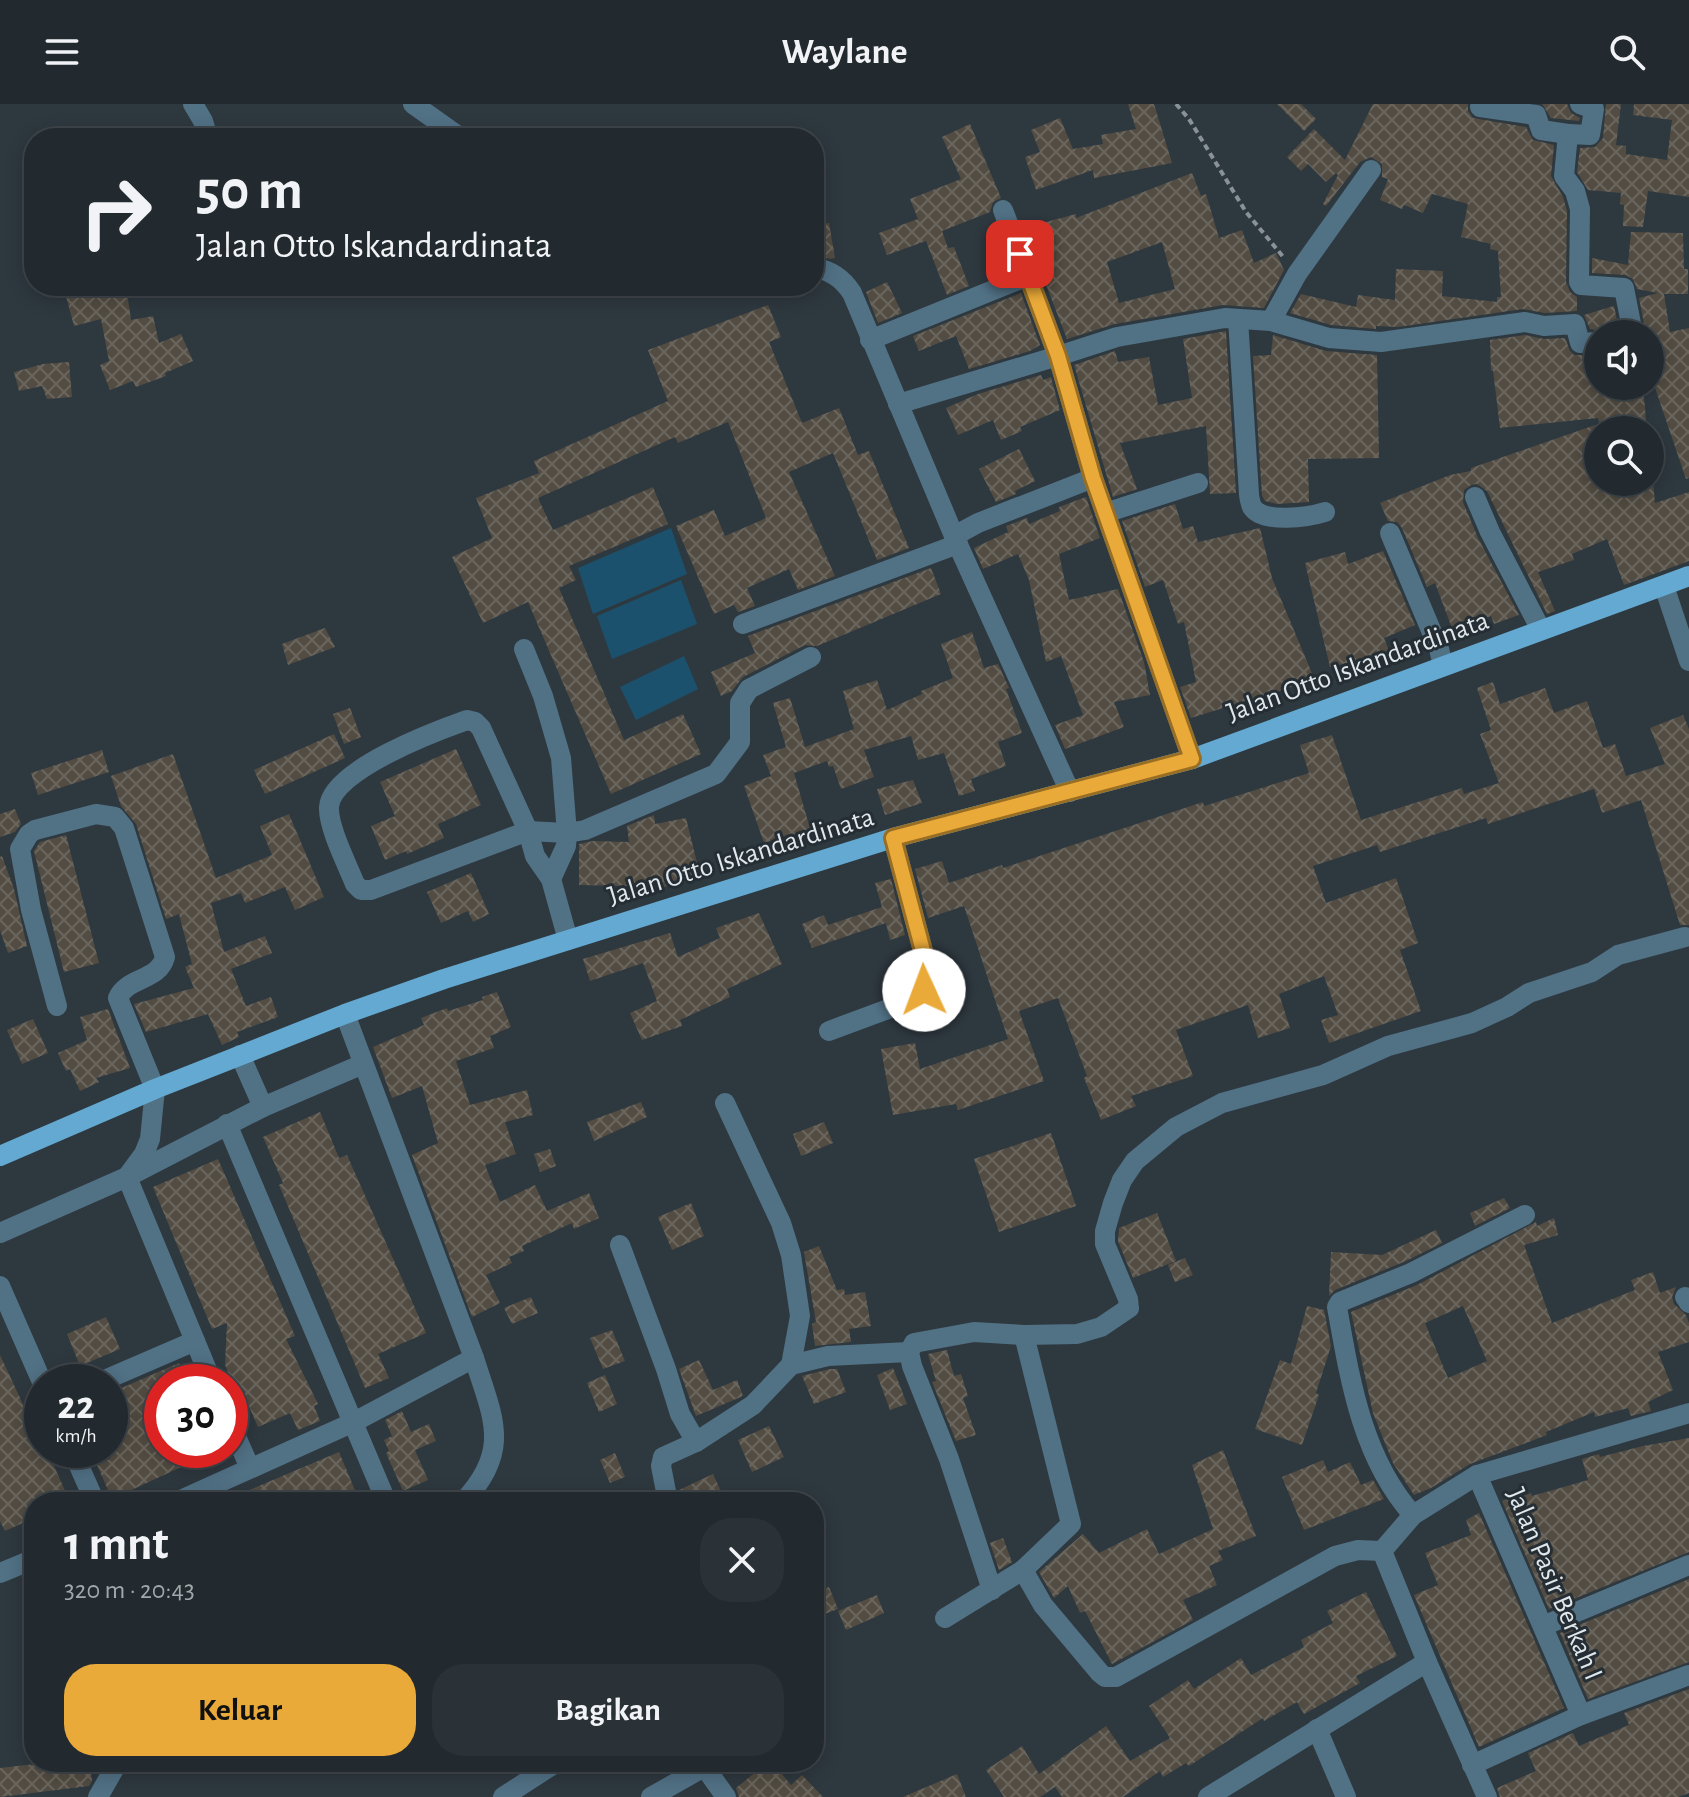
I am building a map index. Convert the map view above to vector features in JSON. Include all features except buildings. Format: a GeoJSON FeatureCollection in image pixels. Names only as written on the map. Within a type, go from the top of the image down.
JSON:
{"type":"FeatureCollection","features":[{"type":"Feature","properties":{"kind":"main road","name":"Jalan Otto Iskandardinata"},"geometry":{"type":"LineString","coordinates":[[0,1156],[240,1055],[444,979],[893,838],[1192,759],[1689,576]]}},
{"type":"Feature","properties":{"kind":"street"},"geometry":{"type":"LineString","coordinates":[[193,104],[205,128]]}},
{"type":"Feature","properties":{"kind":"street"},"geometry":{"type":"LineString","coordinates":[[413,104],[447,128]]}},
{"type":"Feature","properties":{"kind":"street"},"geometry":{"type":"LineString","coordinates":[[1480,107],[1536,115],[1541,130],[1590,135],[1594,109],[1580,104]]}},
{"type":"Feature","properties":{"kind":"street"},"geometry":{"type":"LineString","coordinates":[[1568,134],[1564,176],[1575,191],[1580,209],[1579,282],[1581,285],[1624,288],[1630,320]]}},
{"type":"Feature","properties":{"kind":"street"},"geometry":{"type":"LineString","coordinates":[[1271,321],[1297,274],[1371,170]]}},
{"type":"Feature","properties":{"kind":"street"},"geometry":{"type":"LineString","coordinates":[[1003,210],[1058,356],[1093,478],[1192,759]]}},
{"type":"Feature","properties":{"kind":"street"},"geometry":{"type":"LineString","coordinates":[[824,271],[847,285],[956,540],[1070,792]]}},
{"type":"Feature","properties":{"kind":"street"},"geometry":{"type":"LineString","coordinates":[[870,340],[1028,276]]}},
{"type":"Feature","properties":{"kind":"street"},"geometry":{"type":"LineString","coordinates":[[1238,319],[1252,507],[1277,517],[1307,518],[1325,512]]}},
{"type":"Feature","properties":{"kind":"street"},"geometry":{"type":"LineString","coordinates":[[898,404],[1117,337],[1209,320],[1271,321],[1329,338],[1381,342],[1525,322],[1544,326],[1575,324],[1580,343],[1584,343]]}},
{"type":"Feature","properties":{"kind":"street"},"geometry":{"type":"LineString","coordinates":[[743,624],[956,540],[978,523],[1093,478]]}},
{"type":"Feature","properties":{"kind":"street"},"geometry":{"type":"LineString","coordinates":[[1105,513],[1198,483]]}},
{"type":"Feature","properties":{"kind":"street"},"geometry":{"type":"LineString","coordinates":[[1475,497],[1541,630]]}},
{"type":"Feature","properties":{"kind":"street"},"geometry":{"type":"LineString","coordinates":[[1390,533],[1443,665]]}},
{"type":"Feature","properties":{"kind":"street"},"geometry":{"type":"LineString","coordinates":[[1664,586],[1689,661]]}},
{"type":"Feature","properties":{"kind":"street"},"geometry":{"type":"LineString","coordinates":[[524,649],[543,696],[561,758],[566,846],[551,879]]}},
{"type":"Feature","properties":{"kind":"street"},"geometry":{"type":"LineString","coordinates":[[568,940],[551,879],[535,856],[528,831],[481,728],[475,722],[467,720],[400,745],[334,792],[329,807],[330,817],[355,884],[365,890],[528,831],[567,833],[602,824],[716,774],[740,742],[740,703],[743,695],[811,657]]}},
{"type":"Feature","properties":{"kind":"street"},"geometry":{"type":"LineString","coordinates":[[57,1006],[31,910],[20,849],[29,834],[44,826],[96,814],[109,815],[120,821],[124,828],[164,950],[163,965],[125,987],[118,998],[155,1089],[150,1139],[144,1154],[127,1177]]}},
{"type":"Feature","properties":{"kind":"street"},"geometry":{"type":"LineString","coordinates":[[829,1031],[896,1006],[924,990],[927,966],[893,838]]}},
{"type":"Feature","properties":{"kind":"street"},"geometry":{"type":"LineString","coordinates":[[992,1590],[969,1516],[909,1352],[914,1343],[974,1332],[1077,1334],[1101,1327],[1129,1308],[1128,1299],[1109,1258],[1105,1231],[1122,1180],[1135,1161],[1176,1127],[1222,1103],[1323,1075],[1388,1046],[1472,1023],[1538,989],[1592,972],[1618,955],[1685,937]]}},
{"type":"Feature","properties":{"kind":"street"},"geometry":{"type":"LineString","coordinates":[[345,1014],[474,1358],[495,1423],[496,1440],[490,1463],[470,1492]]}},
{"type":"Feature","properties":{"kind":"street"},"geometry":{"type":"LineString","coordinates":[[240,1055],[263,1107]]}},
{"type":"Feature","properties":{"kind":"street"},"geometry":{"type":"LineString","coordinates":[[0,1233],[127,1177],[263,1107],[363,1064]]}},
{"type":"Feature","properties":{"kind":"street"},"geometry":{"type":"LineString","coordinates":[[725,1103],[781,1223],[791,1255],[800,1316],[791,1365]]}},
{"type":"Feature","properties":{"kind":"street"},"geometry":{"type":"LineString","coordinates":[[227,1124],[382,1492]]}},
{"type":"Feature","properties":{"kind":"street"},"geometry":{"type":"LineString","coordinates":[[127,1177],[205,1364]]}},
{"type":"Feature","properties":{"kind":"street"},"geometry":{"type":"LineString","coordinates":[[1413,1515],[1396,1496],[1382,1472],[1363,1424],[1350,1379],[1338,1304],[1411,1273],[1525,1215]]}},
{"type":"Feature","properties":{"kind":"street"},"geometry":{"type":"LineString","coordinates":[[620,1245],[680,1414],[696,1442]]}},
{"type":"Feature","properties":{"kind":"street"},"geometry":{"type":"LineString","coordinates":[[0,1286],[34,1364]]}},
{"type":"Feature","properties":{"kind":"street"},"geometry":{"type":"LineString","coordinates":[[945,1618],[1023,1570],[1071,1524],[1024,1335]]}},
{"type":"Feature","properties":{"kind":"street"},"geometry":{"type":"LineString","coordinates":[[128,1370],[195,1341]]}},
{"type":"Feature","properties":{"kind":"street"},"geometry":{"type":"LineString","coordinates":[[666,1492],[663,1457],[696,1442],[753,1405],[791,1365],[828,1356],[909,1352]]}},
{"type":"Feature","properties":{"kind":"street"},"geometry":{"type":"LineString","coordinates":[[198,1492],[354,1422],[474,1358]]}},
{"type":"Feature","properties":{"kind":"street"},"geometry":{"type":"LineString","coordinates":[[1023,1570],[1043,1605],[1100,1673],[1111,1678],[1335,1556],[1346,1551],[1382,1551],[1413,1515],[1477,1475],[1689,1413]]}},
{"type":"Feature","properties":{"kind":"street"},"geometry":{"type":"LineString","coordinates":[[248,1464],[250,1468]]}},
{"type":"Feature","properties":{"kind":"street"},"geometry":{"type":"LineString","coordinates":[[80,1468],[91,1492]]}},
{"type":"Feature","properties":{"kind":"street","name":"Jalan Pasir Berkah I"},"geometry":{"type":"LineString","coordinates":[[1477,1475],[1581,1715]]}},
{"type":"Feature","properties":{"kind":"street"},"geometry":{"type":"LineString","coordinates":[[1382,1551],[1487,1797]]}},
{"type":"Feature","properties":{"kind":"street"},"geometry":{"type":"LineString","coordinates":[[1,1571],[24,1563]]}},
{"type":"Feature","properties":{"kind":"street"},"geometry":{"type":"LineString","coordinates":[[1543,1626],[1689,1565]]}},
{"type":"Feature","properties":{"kind":"street"},"geometry":{"type":"LineString","coordinates":[[1219,1794],[1427,1662]]}},
{"type":"Feature","properties":{"kind":"street"},"geometry":{"type":"LineString","coordinates":[[1472,1765],[1581,1715],[1689,1675]]}},
{"type":"Feature","properties":{"kind":"street"},"geometry":{"type":"LineString","coordinates":[[1317,1729],[1346,1797]]}},
{"type":"Feature","properties":{"kind":"street"},"geometry":{"type":"LineString","coordinates":[[98,1797],[112,1772]]}},
{"type":"Feature","properties":{"kind":"street"},"geometry":{"type":"LineString","coordinates":[[503,1797],[542,1772]]}},
{"type":"Feature","properties":{"kind":"street"},"geometry":{"type":"LineString","coordinates":[[651,1797],[690,1772]]}},
{"type":"Feature","properties":{"kind":"street"},"geometry":{"type":"LineString","coordinates":[[709,1772],[726,1797]]}},
{"type":"Feature","properties":{"kind":"path"},"geometry":{"type":"LineString","coordinates":[[1176,104],[1246,212],[1297,274]]}},
{"type":"Feature","properties":{"kind":"shaded area"},"geometry":{"type":"Polygon","coordinates":[[[671,528],[687,574],[593,614],[578,568],[671,528]]]}},
{"type":"Feature","properties":{"kind":"shaded area"},"geometry":{"type":"Polygon","coordinates":[[[681,580],[697,624],[612,659],[597,616],[681,580]]]}},
{"type":"Feature","properties":{"kind":"shaded area"},"geometry":{"type":"Polygon","coordinates":[[[684,656],[698,689],[636,720],[620,687],[684,656]]]}},
{"type":"Feature","properties":{"kind":"route"},"geometry":{"type":"LineString","coordinates":[[924,990],[927,966],[893,838],[1192,759],[1093,478],[1058,356],[1020,254]]}}]}
